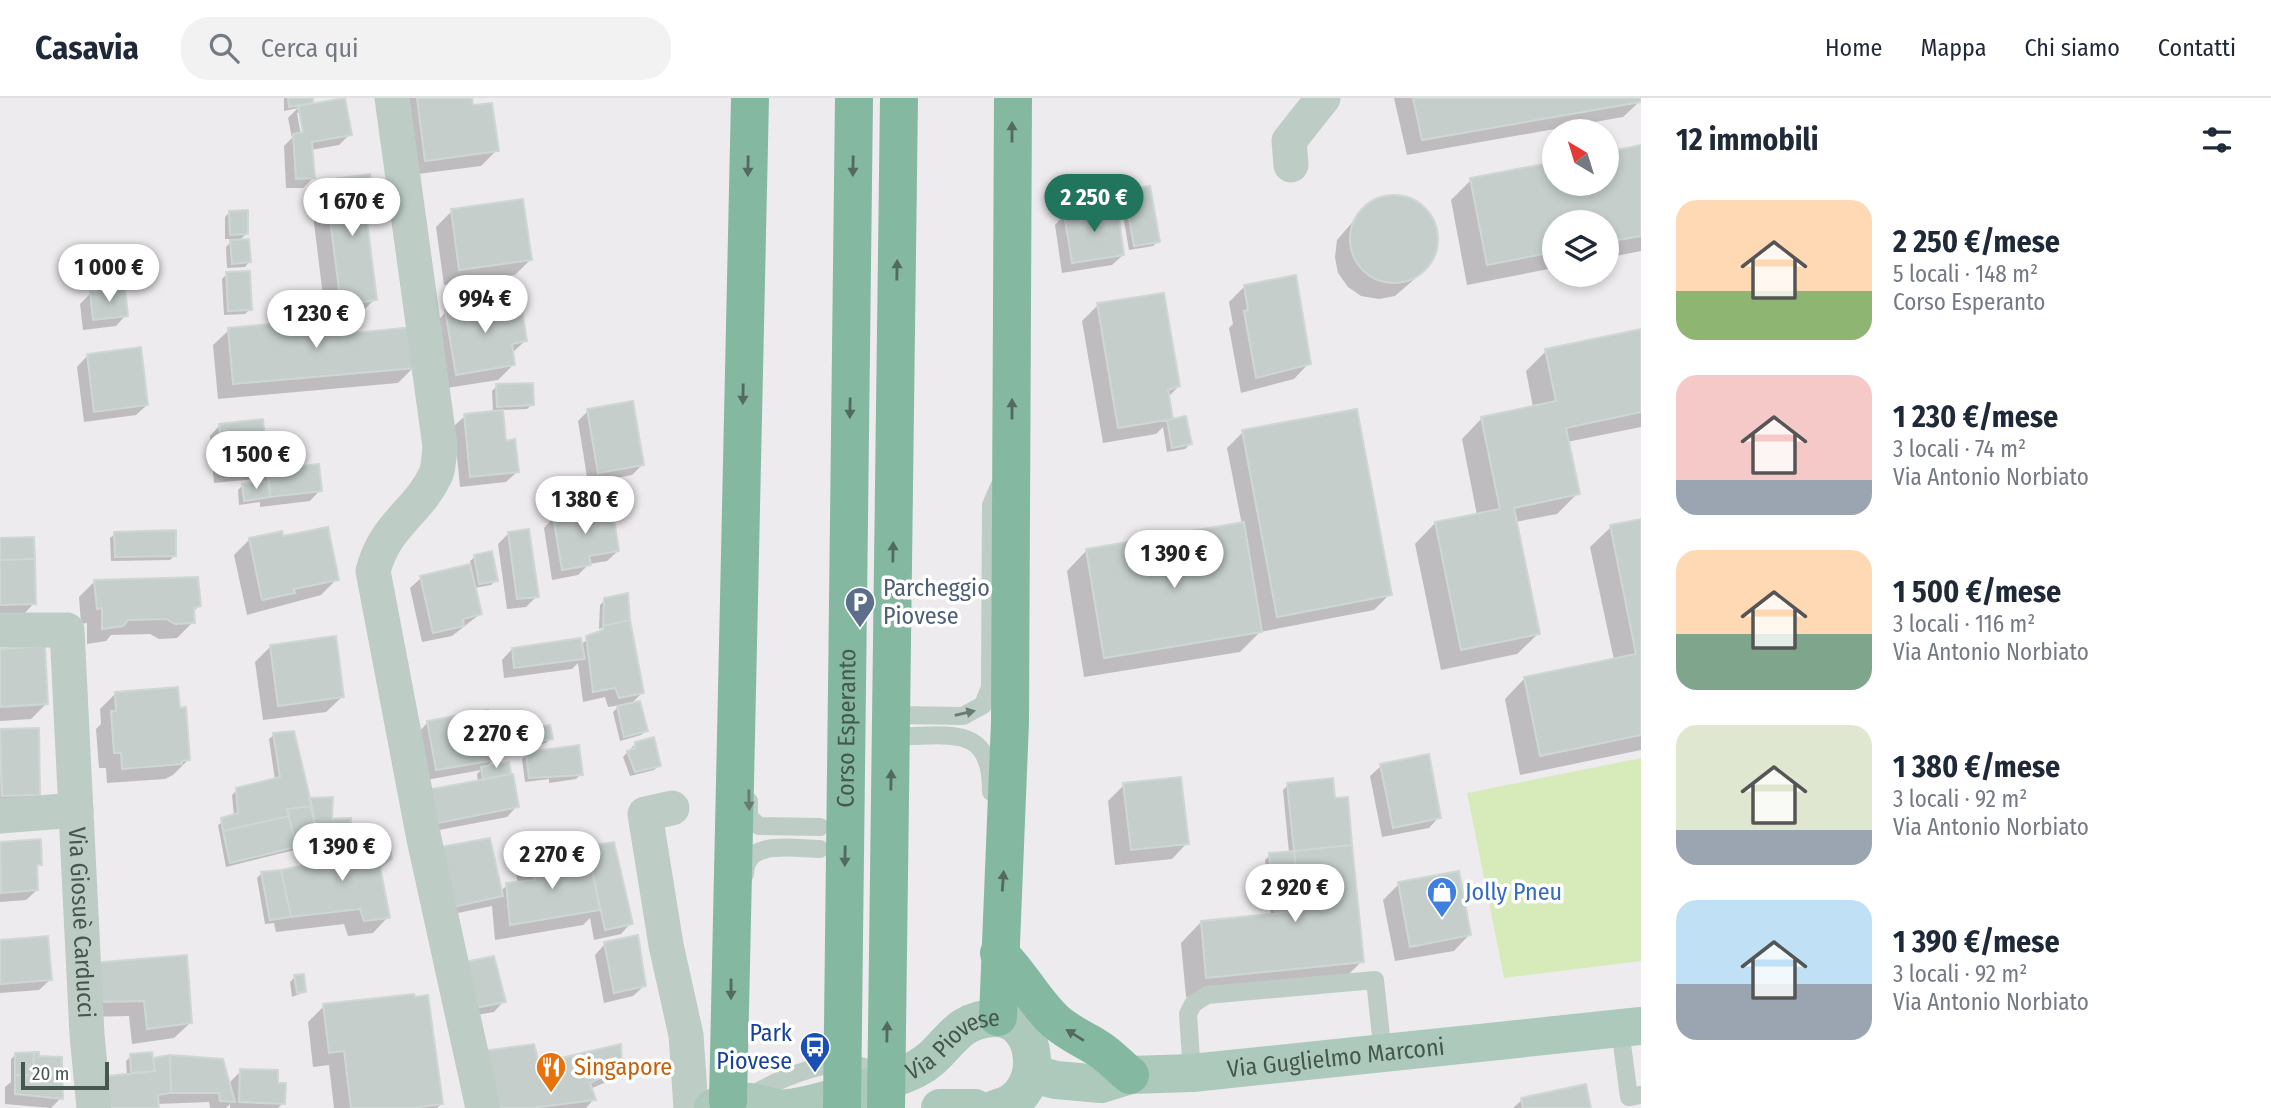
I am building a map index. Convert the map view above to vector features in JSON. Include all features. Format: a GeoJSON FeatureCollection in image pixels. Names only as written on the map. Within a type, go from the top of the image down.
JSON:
{"type":"FeatureCollection","features":[{"type":"Feature","properties":{"kind":"highway"},"geometry":{"type":"LineString","coordinates":[[741,1104],[731,941],[750,98]]}},
{"type":"Feature","properties":{"kind":"highway","name":"Corso Esperanto"},"geometry":{"type":"LineString","coordinates":[[842,1108],[854,98]]}},
{"type":"Feature","properties":{"kind":"highway","name":"Corso Esperanto"},"geometry":{"type":"LineString","coordinates":[[889,1095],[899,98]]}},
{"type":"Feature","properties":{"kind":"highway"},"geometry":{"type":"LineString","coordinates":[[998,1017],[1010,722],[1013,98]]}},
{"type":"Feature","properties":{"kind":"highway"},"geometry":{"type":"LineString","coordinates":[[999,953],[1012,966],[1023,986],[1055,1021],[1074,1036],[1098,1048],[1130,1075]]}},
{"type":"Feature","properties":{"kind":"main road","name":"Via Piovese"},"geometry":{"type":"LineString","coordinates":[[788,1108],[889,1095],[957,1030],[972,1021],[998,1017],[1011,1022],[1031,1047],[1033,1074]]}},
{"type":"Feature","properties":{"kind":"main road","name":"Via Guglielmo Marconi"},"geometry":{"type":"LineString","coordinates":[[1033,1074],[1056,1080],[1101,1084],[1130,1075],[1192,1073],[1383,1055],[1631,1027]]}},
{"type":"Feature","properties":{"kind":"main road"},"geometry":{"type":"LineString","coordinates":[[997,1108],[1017,1100],[1033,1074]]}},
{"type":"Feature","properties":{"kind":"main road","name":"Via Piovese"},"geometry":{"type":"LineString","coordinates":[[940,1108],[975,1108]]}},
{"type":"Feature","properties":{"kind":"street"},"geometry":{"type":"LineString","coordinates":[[392,98],[440,446],[437,471],[425,492],[393,526],[379,548],[373,571],[424,839],[483,1108]]}},
{"type":"Feature","properties":{"kind":"street"},"geometry":{"type":"LineString","coordinates":[[1291,165],[1289,141],[1324,98]]}},
{"type":"Feature","properties":{"kind":"street","name":"Via Giosuè Carducci"},"geometry":{"type":"LineString","coordinates":[[0,630],[67,630],[87,1035],[94,1108]]}},
{"type":"Feature","properties":{"kind":"street"},"geometry":{"type":"LineString","coordinates":[[672,808],[645,814],[666,945],[686,1035],[691,1108]]}},
{"type":"Feature","properties":{"kind":"street","name":"Via Giosuè Carducci"},"geometry":{"type":"LineString","coordinates":[[0,816],[76,810]]}},
{"type":"Feature","properties":{"kind":"lane"},"geometry":{"type":"LineString","coordinates":[[897,715],[963,716],[974,713],[983,705],[990,687],[991,505],[1012,460]]}},
{"type":"Feature","properties":{"kind":"lane"},"geometry":{"type":"LineString","coordinates":[[739,563],[753,590],[749,817],[759,826],[820,827]]}},
{"type":"Feature","properties":{"kind":"lane"},"geometry":{"type":"LineString","coordinates":[[897,736],[963,736],[975,740],[985,753],[988,766],[990,810],[995,825],[1006,839]]}},
{"type":"Feature","properties":{"kind":"lane"},"geometry":{"type":"LineString","coordinates":[[731,941],[744,920],[745,864],[751,854],[767,849],[820,849]]}},
{"type":"Feature","properties":{"kind":"lane"},"geometry":{"type":"LineString","coordinates":[[1192,1073],[1188,1014],[1193,1004],[1207,995],[1375,980],[1383,1055]]}},
{"type":"Feature","properties":{"kind":"lane"},"geometry":{"type":"LineString","coordinates":[[1631,1027],[1629,1097],[1641,1095]]}},
{"type":"Feature","properties":{"kind":"lane"},"geometry":{"type":"LineString","coordinates":[[741,1104],[766,1085],[800,1072],[849,1064],[889,1095]]}},
{"type":"Feature","properties":{"kind":"green space"},"geometry":{"type":"Polygon","coordinates":[[[1641,758],[1641,961],[1504,978],[1467,793],[1641,758]]]}},
{"type":"Feature","properties":{"kind":"building"},"geometry":{"type":"Polygon","coordinates":[[[288,98],[313,98],[313,103],[289,107],[288,98]]]}},
{"type":"Feature","properties":{"kind":"building"},"geometry":{"type":"Polygon","coordinates":[[[345,98],[352,135],[312,142],[315,178],[296,179],[293,134],[303,132],[298,106],[345,98]]]}},
{"type":"Feature","properties":{"kind":"building"},"geometry":{"type":"Polygon","coordinates":[[[417,98],[472,98],[473,105],[492,103],[499,151],[425,161],[417,98]]]}},
{"type":"Feature","properties":{"kind":"building"},"geometry":{"type":"Polygon","coordinates":[[[1413,98],[1640,98],[1641,102],[1542,119],[1422,140],[1413,98]]]}},
{"type":"Feature","properties":{"kind":"building"},"geometry":{"type":"Polygon","coordinates":[[[1641,145],[1641,236],[1619,240],[1619,210],[1542,210],[1542,254],[1487,265],[1470,178],[1542,164],[1542,196],[1619,196],[1619,149],[1641,145]]]}},
{"type":"Feature","properties":{"kind":"building"},"geometry":{"type":"Polygon","coordinates":[[[370,174],[373,196],[364,197],[377,300],[341,305],[325,180],[370,174]]]}},
{"type":"Feature","properties":{"kind":"building"},"geometry":{"type":"Polygon","coordinates":[[[1150,186],[1160,242],[1134,246],[1124,190],[1150,186]]]}},
{"type":"Feature","properties":{"kind":"building"},"geometry":{"type":"Polygon","coordinates":[[[1394,195],[1419,202],[1431,214],[1438,239],[1431,264],[1419,276],[1394,283],[1369,276],[1357,264],[1350,239],[1357,214],[1369,202],[1394,195]]]}},
{"type":"Feature","properties":{"kind":"building"},"geometry":{"type":"Polygon","coordinates":[[[523,199],[532,260],[459,270],[451,209],[523,199]]]}},
{"type":"Feature","properties":{"kind":"building"},"geometry":{"type":"Polygon","coordinates":[[[1117,205],[1124,255],[1072,263],[1064,213],[1117,205]]]}},
{"type":"Feature","properties":{"kind":"building"},"geometry":{"type":"Polygon","coordinates":[[[248,210],[248,234],[230,235],[229,211],[248,210]]]}},
{"type":"Feature","properties":{"kind":"building"},"geometry":{"type":"Polygon","coordinates":[[[249,239],[251,262],[232,264],[230,240],[249,239]]]}},
{"type":"Feature","properties":{"kind":"building"},"geometry":{"type":"Polygon","coordinates":[[[250,271],[252,310],[228,311],[226,272],[250,271]]]}},
{"type":"Feature","properties":{"kind":"building"},"geometry":{"type":"Polygon","coordinates":[[[1296,275],[1311,364],[1256,378],[1244,311],[1248,310],[1244,285],[1296,275]]]}},
{"type":"Feature","properties":{"kind":"building"},"geometry":{"type":"Polygon","coordinates":[[[125,288],[128,316],[93,320],[90,292],[125,288]]]}},
{"type":"Feature","properties":{"kind":"building"},"geometry":{"type":"Polygon","coordinates":[[[1164,293],[1180,386],[1168,390],[1173,419],[1118,428],[1097,303],[1164,293]]]}},
{"type":"Feature","properties":{"kind":"building"},"geometry":{"type":"Polygon","coordinates":[[[520,298],[527,341],[512,344],[515,365],[456,375],[445,310],[520,298]]]}},
{"type":"Feature","properties":{"kind":"building"},"geometry":{"type":"Polygon","coordinates":[[[352,316],[354,333],[412,327],[416,368],[233,384],[228,328],[352,316]]]}},
{"type":"Feature","properties":{"kind":"building"},"geometry":{"type":"Polygon","coordinates":[[[1641,329],[1641,412],[1566,428],[1580,494],[1514,508],[1540,634],[1461,650],[1435,522],[1500,509],[1481,417],[1556,401],[1545,349],[1641,329]]]}},
{"type":"Feature","properties":{"kind":"building"},"geometry":{"type":"Polygon","coordinates":[[[141,347],[148,405],[94,412],[87,354],[141,347]]]}},
{"type":"Feature","properties":{"kind":"building"},"geometry":{"type":"Polygon","coordinates":[[[533,383],[534,405],[497,407],[496,384],[533,383]]]}},
{"type":"Feature","properties":{"kind":"building"},"geometry":{"type":"Polygon","coordinates":[[[633,401],[644,465],[598,473],[587,409],[633,401]]]}},
{"type":"Feature","properties":{"kind":"building"},"geometry":{"type":"Polygon","coordinates":[[[1357,409],[1392,595],[1277,617],[1242,430],[1357,409]]]}},
{"type":"Feature","properties":{"kind":"building"},"geometry":{"type":"Polygon","coordinates":[[[503,410],[506,441],[515,439],[519,472],[470,477],[464,414],[503,410]]]}},
{"type":"Feature","properties":{"kind":"building"},"geometry":{"type":"Polygon","coordinates":[[[1186,416],[1192,444],[1172,448],[1167,420],[1186,416]]]}},
{"type":"Feature","properties":{"kind":"building"},"geometry":{"type":"Polygon","coordinates":[[[263,419],[268,469],[224,474],[219,424],[263,419]]]}},
{"type":"Feature","properties":{"kind":"building"},"geometry":{"type":"Polygon","coordinates":[[[319,464],[322,491],[270,497],[267,470],[319,464]]]}},
{"type":"Feature","properties":{"kind":"building"},"geometry":{"type":"Polygon","coordinates":[[[269,481],[270,497],[244,501],[242,484],[269,481]]]}},
{"type":"Feature","properties":{"kind":"building"},"geometry":{"type":"Polygon","coordinates":[[[612,506],[619,551],[589,556],[591,565],[562,570],[553,516],[612,506]]]}},
{"type":"Feature","properties":{"kind":"building"},"geometry":{"type":"Polygon","coordinates":[[[1641,519],[1641,735],[1540,756],[1524,677],[1636,654],[1610,525],[1641,519]]]}},
{"type":"Feature","properties":{"kind":"building"},"geometry":{"type":"Polygon","coordinates":[[[1244,522],[1262,632],[1104,658],[1086,549],[1244,522]]]}},
{"type":"Feature","properties":{"kind":"building"},"geometry":{"type":"Polygon","coordinates":[[[328,527],[339,580],[294,589],[295,593],[262,600],[249,538],[282,531],[283,536],[328,527]]]}},
{"type":"Feature","properties":{"kind":"building"},"geometry":{"type":"Polygon","coordinates":[[[529,529],[539,597],[517,599],[508,532],[529,529]]]}},
{"type":"Feature","properties":{"kind":"building"},"geometry":{"type":"Polygon","coordinates":[[[176,530],[176,556],[115,557],[114,532],[176,530]]]}},
{"type":"Feature","properties":{"kind":"building"},"geometry":{"type":"Polygon","coordinates":[[[34,537],[35,559],[0,560],[0,538],[34,537]]]}},
{"type":"Feature","properties":{"kind":"building"},"geometry":{"type":"Polygon","coordinates":[[[492,551],[498,581],[479,584],[474,555],[492,551]]]}},
{"type":"Feature","properties":{"kind":"building"},"geometry":{"type":"Polygon","coordinates":[[[35,559],[36,604],[0,605],[0,560],[35,559]]]}},
{"type":"Feature","properties":{"kind":"building"},"geometry":{"type":"Polygon","coordinates":[[[470,564],[482,614],[463,619],[464,626],[433,633],[420,576],[470,564]]]}},
{"type":"Feature","properties":{"kind":"building"},"geometry":{"type":"Polygon","coordinates":[[[198,577],[201,606],[194,608],[195,623],[175,624],[166,619],[128,620],[123,626],[102,629],[102,608],[97,609],[94,580],[198,577]]]}},
{"type":"Feature","properties":{"kind":"building"},"geometry":{"type":"Polygon","coordinates":[[[628,593],[630,620],[603,626],[604,598],[628,593]]]}},
{"type":"Feature","properties":{"kind":"building"},"geometry":{"type":"Polygon","coordinates":[[[630,620],[644,693],[619,698],[615,688],[593,692],[586,636],[603,630],[603,626],[630,620]]]}},
{"type":"Feature","properties":{"kind":"building"},"geometry":{"type":"Polygon","coordinates":[[[336,636],[344,697],[278,706],[270,645],[336,636]]]}},
{"type":"Feature","properties":{"kind":"building"},"geometry":{"type":"Polygon","coordinates":[[[581,638],[585,659],[514,668],[512,648],[581,638]]]}},
{"type":"Feature","properties":{"kind":"building"},"geometry":{"type":"Polygon","coordinates":[[[45,646],[48,704],[0,707],[0,649],[45,646]]]}},
{"type":"Feature","properties":{"kind":"building"},"geometry":{"type":"Polygon","coordinates":[[[178,687],[180,708],[186,707],[190,760],[182,761],[182,764],[122,769],[121,753],[114,753],[111,711],[116,711],[115,692],[178,687]]]}},
{"type":"Feature","properties":{"kind":"building"},"geometry":{"type":"Polygon","coordinates":[[[640,701],[648,731],[624,737],[617,706],[640,701]]]}},
{"type":"Feature","properties":{"kind":"building"},"geometry":{"type":"Polygon","coordinates":[[[488,710],[496,760],[436,770],[427,721],[488,710]]]}},
{"type":"Feature","properties":{"kind":"building"},"geometry":{"type":"Polygon","coordinates":[[[550,725],[553,739],[536,742],[534,728],[550,725]]]}},
{"type":"Feature","properties":{"kind":"building"},"geometry":{"type":"Polygon","coordinates":[[[39,728],[40,795],[2,796],[0,729],[39,728]]]}},
{"type":"Feature","properties":{"kind":"building"},"geometry":{"type":"Polygon","coordinates":[[[294,731],[312,806],[287,809],[289,816],[223,831],[221,818],[238,813],[236,788],[280,777],[273,733],[294,731]]]}},
{"type":"Feature","properties":{"kind":"building"},"geometry":{"type":"Polygon","coordinates":[[[654,737],[661,766],[635,772],[627,751],[635,748],[635,742],[654,737]]]}},
{"type":"Feature","properties":{"kind":"building"},"geometry":{"type":"Polygon","coordinates":[[[579,745],[583,775],[529,778],[526,752],[579,745]]]}},
{"type":"Feature","properties":{"kind":"building"},"geometry":{"type":"Polygon","coordinates":[[[1429,754],[1441,818],[1393,828],[1380,764],[1429,754]]]}},
{"type":"Feature","properties":{"kind":"building"},"geometry":{"type":"Polygon","coordinates":[[[509,762],[511,774],[483,779],[481,767],[509,762]]]}},
{"type":"Feature","properties":{"kind":"building"},"geometry":{"type":"Polygon","coordinates":[[[513,774],[519,807],[428,825],[421,791],[513,774]]]}},
{"type":"Feature","properties":{"kind":"building"},"geometry":{"type":"Polygon","coordinates":[[[1181,777],[1189,844],[1131,850],[1123,783],[1181,777]]]}},
{"type":"Feature","properties":{"kind":"building"},"geometry":{"type":"Polygon","coordinates":[[[1333,778],[1335,798],[1348,797],[1352,845],[1294,851],[1287,783],[1333,778]]]}},
{"type":"Feature","properties":{"kind":"building"},"geometry":{"type":"Polygon","coordinates":[[[333,797],[332,819],[351,818],[351,840],[316,846],[318,841],[309,798],[333,797]]]}},
{"type":"Feature","properties":{"kind":"building"},"geometry":{"type":"Polygon","coordinates":[[[312,806],[318,841],[296,847],[287,809],[312,806]]]}},
{"type":"Feature","properties":{"kind":"building"},"geometry":{"type":"Polygon","coordinates":[[[289,816],[296,847],[230,863],[223,831],[289,816]]]}},
{"type":"Feature","properties":{"kind":"building"},"geometry":{"type":"Polygon","coordinates":[[[388,835],[392,859],[380,867],[390,918],[364,921],[360,909],[291,917],[281,870],[323,861],[324,867],[353,861],[351,840],[388,835]]]}},
{"type":"Feature","properties":{"kind":"building"},"geometry":{"type":"Polygon","coordinates":[[[490,838],[503,896],[453,907],[440,847],[490,838]]]}},
{"type":"Feature","properties":{"kind":"building"},"geometry":{"type":"Polygon","coordinates":[[[41,839],[42,865],[37,865],[38,890],[1,893],[0,842],[41,839]]]}},
{"type":"Feature","properties":{"kind":"building"},"geometry":{"type":"Polygon","coordinates":[[[351,840],[353,861],[338,863],[335,843],[351,840]]]}},
{"type":"Feature","properties":{"kind":"building"},"geometry":{"type":"Polygon","coordinates":[[[614,842],[633,924],[605,930],[587,846],[614,842]]]}},
{"type":"Feature","properties":{"kind":"building"},"geometry":{"type":"Polygon","coordinates":[[[1352,845],[1364,962],[1206,978],[1201,921],[1300,911],[1294,851],[1352,845]]]}},
{"type":"Feature","properties":{"kind":"building"},"geometry":{"type":"Polygon","coordinates":[[[550,847],[553,866],[590,861],[600,910],[510,925],[506,883],[535,880],[530,851],[550,847]]]}},
{"type":"Feature","properties":{"kind":"building"},"geometry":{"type":"Polygon","coordinates":[[[1294,851],[1300,911],[1275,913],[1269,853],[1294,851]]]}},
{"type":"Feature","properties":{"kind":"building"},"geometry":{"type":"Polygon","coordinates":[[[281,870],[291,917],[270,920],[261,872],[281,870]]]}},
{"type":"Feature","properties":{"kind":"building"},"geometry":{"type":"Polygon","coordinates":[[[1459,871],[1471,935],[1410,947],[1398,882],[1459,871]]]}},
{"type":"Feature","properties":{"kind":"building"},"geometry":{"type":"Polygon","coordinates":[[[638,935],[646,986],[614,993],[604,942],[638,935]]]}},
{"type":"Feature","properties":{"kind":"building"},"geometry":{"type":"Polygon","coordinates":[[[48,936],[52,980],[0,984],[0,940],[48,936]]]}},
{"type":"Feature","properties":{"kind":"building"},"geometry":{"type":"Polygon","coordinates":[[[187,955],[192,1023],[147,1029],[144,1001],[97,1002],[92,963],[187,955]]]}},
{"type":"Feature","properties":{"kind":"building"},"geometry":{"type":"Polygon","coordinates":[[[494,956],[506,1002],[475,1008],[460,963],[494,956]]]}},
{"type":"Feature","properties":{"kind":"building"},"geometry":{"type":"Polygon","coordinates":[[[304,974],[306,992],[297,993],[294,975],[304,974]]]}},
{"type":"Feature","properties":{"kind":"building"},"geometry":{"type":"Polygon","coordinates":[[[414,994],[415,997],[428,995],[443,1104],[413,1108],[351,1108],[344,1051],[329,1053],[323,1004],[414,994]]]}},
{"type":"Feature","properties":{"kind":"building"},"geometry":{"type":"Polygon","coordinates":[[[534,1044],[539,1063],[621,1044],[622,1067],[590,1083],[596,1100],[531,1108],[501,1108],[482,1051],[534,1044]]]}},
{"type":"Feature","properties":{"kind":"building"},"geometry":{"type":"Polygon","coordinates":[[[34,1052],[39,1052],[39,1056],[62,1057],[63,1099],[15,1094],[15,1075],[33,1075],[34,1052]]]}},
{"type":"Feature","properties":{"kind":"building"},"geometry":{"type":"Polygon","coordinates":[[[34,1052],[33,1075],[15,1075],[15,1053],[34,1052]]]}},
{"type":"Feature","properties":{"kind":"building"},"geometry":{"type":"Polygon","coordinates":[[[152,1052],[155,1071],[131,1073],[130,1054],[152,1052]]]}},
{"type":"Feature","properties":{"kind":"building"},"geometry":{"type":"Polygon","coordinates":[[[170,1055],[171,1093],[158,1095],[159,1108],[102,1108],[99,1077],[155,1071],[153,1058],[170,1055]]]}},
{"type":"Feature","properties":{"kind":"building"},"geometry":{"type":"Polygon","coordinates":[[[170,1055],[223,1059],[235,1102],[220,1101],[219,1093],[171,1093],[170,1055]]]}},
{"type":"Feature","properties":{"kind":"building"},"geometry":{"type":"Polygon","coordinates":[[[240,1069],[278,1070],[278,1083],[286,1083],[285,1104],[239,1102],[240,1069]]]}},
{"type":"Feature","properties":{"kind":"building"},"geometry":{"type":"Polygon","coordinates":[[[1586,1084],[1591,1108],[1523,1108],[1521,1098],[1586,1084]]]}},
{"type":"Feature","properties":{"kind":"place","name":"Parcheggio Piovese"},"geometry":{"type":"Point","coordinates":[860,629]}},
{"type":"Feature","properties":{"kind":"place","name":"Jolly Pneu"},"geometry":{"type":"Point","coordinates":[1442,919]}},
{"type":"Feature","properties":{"kind":"place","name":"Park Piovese"},"geometry":{"type":"Point","coordinates":[815,1074]}},
{"type":"Feature","properties":{"kind":"place","name":"Singapore"},"geometry":{"type":"Point","coordinates":[551,1094]}}]}
